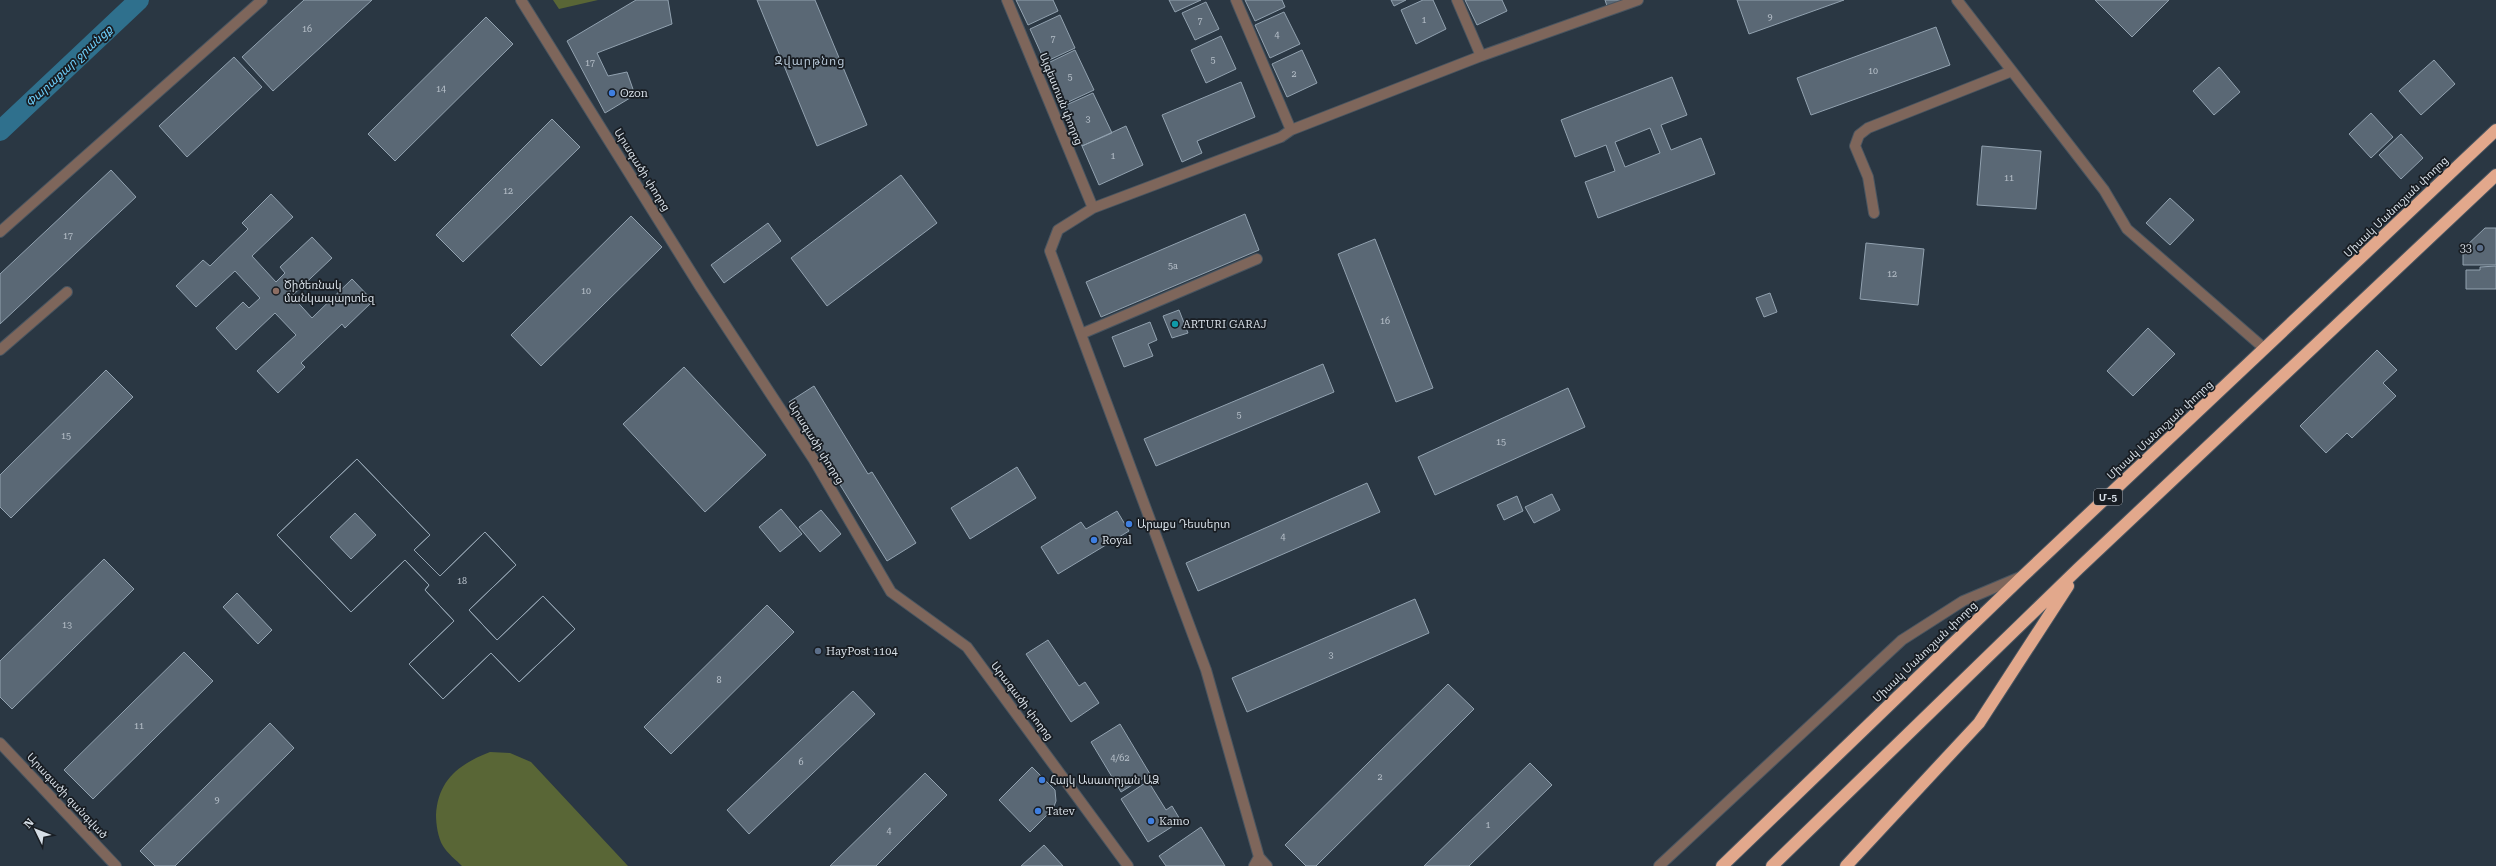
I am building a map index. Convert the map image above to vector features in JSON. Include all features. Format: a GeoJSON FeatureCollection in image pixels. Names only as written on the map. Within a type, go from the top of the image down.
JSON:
{"type":"FeatureCollection","features":[{"type":"Feature","properties":{"kind":"highway","name":"Միսակ Մանուշյան փողոց"},"geometry":{"type":"LineString","coordinates":[[1722,866],[2022,577],[2496,130]]}},
{"type":"Feature","properties":{"kind":"highway","name":"Մ-5"},"geometry":{"type":"LineString","coordinates":[[1772,866],[2079,568],[2496,175]]}},
{"type":"Feature","properties":{"kind":"highway"},"geometry":{"type":"LineString","coordinates":[[1846,866],[1979,723],[2079,568]]}},
{"type":"Feature","properties":{"kind":"street"},"geometry":{"type":"LineString","coordinates":[[0,232],[262,0]]}},
{"type":"Feature","properties":{"kind":"street","name":"Արագածի փողոց"},"geometry":{"type":"LineString","coordinates":[[521,0],[697,281],[814,460],[891,592],[967,647],[1128,866]]}},
{"type":"Feature","properties":{"kind":"street","name":"Այգեստան փողոց"},"geometry":{"type":"LineString","coordinates":[[1007,0],[1093,208]]}},
{"type":"Feature","properties":{"kind":"street"},"geometry":{"type":"LineString","coordinates":[[1236,0],[1291,130]]}},
{"type":"Feature","properties":{"kind":"street"},"geometry":{"type":"LineString","coordinates":[[1457,0],[1480,56]]}},
{"type":"Feature","properties":{"kind":"street"},"geometry":{"type":"LineString","coordinates":[[1267,866],[1257,862],[1206,670],[1050,251],[1058,230],[1093,208],[1281,137],[1291,130],[1480,56],[1638,0]]}},
{"type":"Feature","properties":{"kind":"street"},"geometry":{"type":"LineString","coordinates":[[1957,0],[2104,190],[2127,230],[2265,349]]}},
{"type":"Feature","properties":{"kind":"street"},"geometry":{"type":"LineString","coordinates":[[1874,213],[1868,177],[1855,146],[1859,136],[1868,128],[2012,71]]}},
{"type":"Feature","properties":{"kind":"street"},"geometry":{"type":"LineString","coordinates":[[1080,334],[1257,259]]}},
{"type":"Feature","properties":{"kind":"street"},"geometry":{"type":"LineString","coordinates":[[0,350],[67,292]]}},
{"type":"Feature","properties":{"kind":"street"},"geometry":{"type":"LineString","coordinates":[[1659,866],[1902,640],[1963,601],[2022,577]]}},
{"type":"Feature","properties":{"kind":"street","name":"Արագածի զանգված"},"geometry":{"type":"LineString","coordinates":[[0,743],[116,866]]}},
{"type":"Feature","properties":{"kind":"green space"},"geometry":{"type":"Polygon","coordinates":[[[553,0],[598,0],[559,9],[553,0]]]}},
{"type":"Feature","properties":{"kind":"green space"},"geometry":{"type":"Polygon","coordinates":[[[490,752],[510,753],[531,762],[628,866],[462,866],[447,851],[440,839],[436,819],[438,803],[441,792],[452,775],[469,762],[490,752]]]}},
{"type":"Feature","properties":{"kind":"building"},"geometry":{"type":"Polygon","coordinates":[[[304,0],[372,0],[273,91],[242,57],[304,0]]]}},
{"type":"Feature","properties":{"kind":"building"},"geometry":{"type":"Polygon","coordinates":[[[636,0],[668,0],[672,24],[597,53],[608,76],[627,72],[635,95],[605,113],[567,41],[636,0]]]}},
{"type":"Feature","properties":{"kind":"building"},"geometry":{"type":"Polygon","coordinates":[[[757,0],[815,0],[867,125],[817,146],[757,0]]]}},
{"type":"Feature","properties":{"kind":"building"},"geometry":{"type":"Polygon","coordinates":[[[1016,0],[1053,0],[1058,11],[1028,25],[1016,0]]]}},
{"type":"Feature","properties":{"kind":"building"},"geometry":{"type":"Polygon","coordinates":[[[1169,0],[1201,0],[1175,12],[1169,0]]]}},
{"type":"Feature","properties":{"kind":"building"},"geometry":{"type":"Polygon","coordinates":[[[1245,0],[1282,0],[1285,7],[1255,21],[1245,0]]]}},
{"type":"Feature","properties":{"kind":"building"},"geometry":{"type":"Polygon","coordinates":[[[1391,0],[1406,0],[1394,6],[1391,0]]]}},
{"type":"Feature","properties":{"kind":"building"},"geometry":{"type":"Polygon","coordinates":[[[1423,0],[1433,0],[1446,29],[1416,44],[1401,10],[1423,0]]]}},
{"type":"Feature","properties":{"kind":"building"},"geometry":{"type":"Polygon","coordinates":[[[1465,0],[1502,0],[1507,11],[1477,25],[1465,0]]]}},
{"type":"Feature","properties":{"kind":"building"},"geometry":{"type":"Polygon","coordinates":[[[1605,0],[1623,0],[1607,6],[1605,0]]]}},
{"type":"Feature","properties":{"kind":"building"},"geometry":{"type":"Polygon","coordinates":[[[1737,0],[1844,0],[1749,34],[1737,0]]]}},
{"type":"Feature","properties":{"kind":"building"},"geometry":{"type":"Polygon","coordinates":[[[2095,0],[2169,0],[2132,37],[2095,0]]]}},
{"type":"Feature","properties":{"kind":"building"},"geometry":{"type":"Polygon","coordinates":[[[1206,2],[1219,29],[1195,40],[1182,13],[1206,2]]]}},
{"type":"Feature","properties":{"kind":"building"},"geometry":{"type":"Polygon","coordinates":[[[1284,12],[1300,44],[1270,58],[1255,25],[1284,12]]]}},
{"type":"Feature","properties":{"kind":"building"},"geometry":{"type":"Polygon","coordinates":[[[1060,15],[1075,48],[1045,62],[1030,29],[1060,15]]]}},
{"type":"Feature","properties":{"kind":"building"},"geometry":{"type":"Polygon","coordinates":[[[486,17],[513,44],[395,161],[368,134],[486,17]]]}},
{"type":"Feature","properties":{"kind":"building"},"geometry":{"type":"Polygon","coordinates":[[[1936,27],[1950,65],[1811,115],[1797,78],[1936,27]]]}},
{"type":"Feature","properties":{"kind":"building"},"geometry":{"type":"Polygon","coordinates":[[[1221,36],[1236,69],[1206,83],[1191,50],[1221,36]]]}},
{"type":"Feature","properties":{"kind":"building"},"geometry":{"type":"Polygon","coordinates":[[[1075,50],[1094,90],[1064,104],[1046,64],[1075,50]]]}},
{"type":"Feature","properties":{"kind":"building"},"geometry":{"type":"Polygon","coordinates":[[[1302,50],[1317,83],[1287,97],[1272,64],[1302,50]]]}},
{"type":"Feature","properties":{"kind":"building"},"geometry":{"type":"Polygon","coordinates":[[[234,57],[262,87],[187,157],[159,126],[234,57]]]}},
{"type":"Feature","properties":{"kind":"building"},"geometry":{"type":"Polygon","coordinates":[[[2434,60],[2455,84],[2421,115],[2399,91],[2434,60]]]}},
{"type":"Feature","properties":{"kind":"building"},"geometry":{"type":"Polygon","coordinates":[[[2219,67],[2240,92],[2214,115],[2193,91],[2219,67]]]}},
{"type":"Feature","properties":{"kind":"building"},"geometry":{"type":"Polygon","coordinates":[[[1672,77],[1687,115],[1661,125],[1671,150],[1701,138],[1715,174],[1598,218],[1585,182],[1615,171],[1606,145],[1575,157],[1561,120],[1672,77]],[[1650,128],[1615,142],[1625,167],[1660,153],[1650,128]]]}},
{"type":"Feature","properties":{"kind":"building"},"geometry":{"type":"Polygon","coordinates":[[[1241,82],[1255,117],[1197,141],[1202,153],[1182,162],[1162,115],[1241,82]]]}},
{"type":"Feature","properties":{"kind":"building"},"geometry":{"type":"Polygon","coordinates":[[[1093,93],[1112,133],[1082,146],[1064,106],[1093,93]]]}},
{"type":"Feature","properties":{"kind":"building"},"geometry":{"type":"Polygon","coordinates":[[[2371,113],[2393,137],[2371,158],[2349,134],[2371,113]]]}},
{"type":"Feature","properties":{"kind":"building"},"geometry":{"type":"Polygon","coordinates":[[[552,119],[580,147],[463,262],[436,235],[552,119]]]}},
{"type":"Feature","properties":{"kind":"building"},"geometry":{"type":"Polygon","coordinates":[[[1126,126],[1143,165],[1099,185],[1082,146],[1126,126]]]}},
{"type":"Feature","properties":{"kind":"building"},"geometry":{"type":"Polygon","coordinates":[[[2401,134],[2423,158],[2401,179],[2379,155],[2401,134]]]}},
{"type":"Feature","properties":{"kind":"building"},"geometry":{"type":"Polygon","coordinates":[[[1982,146],[2041,151],[2036,209],[1977,205],[1982,146]]]}},
{"type":"Feature","properties":{"kind":"building"},"geometry":{"type":"Polygon","coordinates":[[[111,170],[136,197],[0,324],[0,274],[111,170]]]}},
{"type":"Feature","properties":{"kind":"building"},"geometry":{"type":"Polygon","coordinates":[[[901,175],[937,223],[827,306],[791,258],[901,175]]]}},
{"type":"Feature","properties":{"kind":"building","name":"Ծիծեռնակ մանկապարտեզ"},"geometry":{"type":"Polygon","coordinates":[[[271,194],[293,217],[252,256],[276,282],[285,273],[280,267],[312,237],[332,258],[292,296],[312,318],[352,279],[373,301],[345,328],[342,324],[301,363],[305,367],[278,393],[257,371],[296,335],[275,313],[236,350],[216,328],[243,302],[249,308],[260,298],[235,271],[196,307],[176,286],[203,260],[210,266],[248,229],[242,223],[271,194]]]}},
{"type":"Feature","properties":{"kind":"building"},"geometry":{"type":"Polygon","coordinates":[[[2170,198],[2194,220],[2170,245],[2146,223],[2170,198]]]}},
{"type":"Feature","properties":{"kind":"building"},"geometry":{"type":"Polygon","coordinates":[[[1245,214],[1259,250],[1101,317],[1086,282],[1245,214]]]}},
{"type":"Feature","properties":{"kind":"building"},"geometry":{"type":"Polygon","coordinates":[[[631,216],[662,247],[541,366],[511,335],[631,216]]]}},
{"type":"Feature","properties":{"kind":"building"},"geometry":{"type":"Polygon","coordinates":[[[768,223],[781,241],[724,283],[711,265],[768,223]]]}},
{"type":"Feature","properties":{"kind":"building"},"geometry":{"type":"Polygon","coordinates":[[[2485,228],[2496,228],[2496,265],[2463,265],[2463,249],[2485,228]]]}},
{"type":"Feature","properties":{"kind":"building"},"geometry":{"type":"Polygon","coordinates":[[[1375,239],[1433,388],[1396,402],[1338,254],[1375,239]]]}},
{"type":"Feature","properties":{"kind":"building"},"geometry":{"type":"Polygon","coordinates":[[[1866,243],[1924,249],[1918,305],[1860,299],[1866,243]]]}},
{"type":"Feature","properties":{"kind":"building"},"geometry":{"type":"Polygon","coordinates":[[[2496,266],[2496,289],[2466,289],[2466,270],[2480,270],[2480,267],[2496,266]]]}},
{"type":"Feature","properties":{"kind":"building"},"geometry":{"type":"Polygon","coordinates":[[[1770,293],[1777,312],[1764,317],[1756,298],[1770,293]]]}},
{"type":"Feature","properties":{"kind":"building","name":"ARTURI GARAJ"},"geometry":{"type":"Polygon","coordinates":[[[1179,310],[1188,333],[1172,338],[1163,316],[1179,310]]]}},
{"type":"Feature","properties":{"kind":"building"},"geometry":{"type":"Polygon","coordinates":[[[1150,322],[1157,340],[1148,344],[1153,356],[1124,367],[1112,337],[1150,322]]]}},
{"type":"Feature","properties":{"kind":"building"},"geometry":{"type":"Polygon","coordinates":[[[2148,328],[2175,354],[2133,396],[2107,371],[2148,328]]]}},
{"type":"Feature","properties":{"kind":"building"},"geometry":{"type":"Polygon","coordinates":[[[2377,350],[2397,370],[2383,383],[2396,396],[2352,438],[2347,433],[2326,453],[2300,426],[2377,350]]]}},
{"type":"Feature","properties":{"kind":"building"},"geometry":{"type":"Polygon","coordinates":[[[1323,364],[1334,392],[1156,466],[1144,439],[1323,364]]]}},
{"type":"Feature","properties":{"kind":"building"},"geometry":{"type":"Polygon","coordinates":[[[684,367],[766,455],[705,512],[623,424],[684,367]]]}},
{"type":"Feature","properties":{"kind":"building"},"geometry":{"type":"Polygon","coordinates":[[[106,370],[133,397],[11,518],[0,507],[0,475],[106,370]]]}},
{"type":"Feature","properties":{"kind":"building"},"geometry":{"type":"Polygon","coordinates":[[[814,386],[868,474],[872,472],[916,543],[887,561],[789,402],[814,386]]]}},
{"type":"Feature","properties":{"kind":"building"},"geometry":{"type":"Polygon","coordinates":[[[1568,388],[1585,427],[1435,495],[1418,457],[1568,388]]]}},
{"type":"Feature","properties":{"kind":"building"},"geometry":{"type":"Polygon","coordinates":[[[357,459],[430,535],[414,550],[440,576],[485,532],[516,565],[469,610],[497,640],[543,596],[575,629],[519,682],[491,653],[443,699],[409,664],[454,621],[425,590],[429,585],[405,560],[351,612],[277,535],[357,459]],[[355,513],[330,537],[351,559],[376,535],[355,513]]]}},
{"type":"Feature","properties":{"kind":"building"},"geometry":{"type":"Polygon","coordinates":[[[357,459],[430,535],[414,550],[440,576],[485,532],[516,565],[469,610],[497,640],[543,596],[575,629],[519,682],[491,653],[443,699],[409,664],[454,621],[425,590],[429,585],[405,560],[351,612],[277,535],[357,459]]]}},
{"type":"Feature","properties":{"kind":"building"},"geometry":{"type":"Polygon","coordinates":[[[1017,467],[1036,498],[970,539],[951,508],[1017,467]]]}},
{"type":"Feature","properties":{"kind":"building"},"geometry":{"type":"Polygon","coordinates":[[[1367,483],[1380,512],[1198,591],[1186,563],[1367,483]]]}},
{"type":"Feature","properties":{"kind":"building"},"geometry":{"type":"Polygon","coordinates":[[[1552,494],[1560,510],[1534,523],[1525,507],[1552,494]]]}},
{"type":"Feature","properties":{"kind":"building"},"geometry":{"type":"Polygon","coordinates":[[[1517,496],[1523,511],[1504,520],[1497,505],[1517,496]]]}},
{"type":"Feature","properties":{"kind":"building"},"geometry":{"type":"Polygon","coordinates":[[[781,509],[802,534],[780,552],[759,527],[781,509]]]}},
{"type":"Feature","properties":{"kind":"building"},"geometry":{"type":"Polygon","coordinates":[[[821,510],[841,534],[820,552],[799,527],[821,510]]]}},
{"type":"Feature","properties":{"kind":"building"},"geometry":{"type":"Polygon","coordinates":[[[1117,511],[1129,531],[1058,574],[1041,547],[1081,522],[1086,529],[1117,511]]]}},
{"type":"Feature","properties":{"kind":"building"},"geometry":{"type":"Polygon","coordinates":[[[104,559],[134,589],[12,709],[0,697],[0,661],[104,559]]]}},
{"type":"Feature","properties":{"kind":"building"},"geometry":{"type":"Polygon","coordinates":[[[237,593],[272,630],[258,644],[223,607],[237,593]]]}},
{"type":"Feature","properties":{"kind":"building"},"geometry":{"type":"Polygon","coordinates":[[[1415,599],[1429,633],[1247,712],[1232,678],[1415,599]]]}},
{"type":"Feature","properties":{"kind":"building"},"geometry":{"type":"Polygon","coordinates":[[[767,605],[794,632],[671,754],[644,727],[767,605]]]}},
{"type":"Feature","properties":{"kind":"building"},"geometry":{"type":"Polygon","coordinates":[[[1048,640],[1079,686],[1085,682],[1099,703],[1071,722],[1026,654],[1048,640]]]}},
{"type":"Feature","properties":{"kind":"building"},"geometry":{"type":"Polygon","coordinates":[[[184,652],[213,681],[93,799],[64,770],[184,652]]]}},
{"type":"Feature","properties":{"kind":"building"},"geometry":{"type":"Polygon","coordinates":[[[1448,684],[1474,709],[1316,866],[1306,866],[1285,845],[1448,684]]]}},
{"type":"Feature","properties":{"kind":"building"},"geometry":{"type":"Polygon","coordinates":[[[853,691],[875,714],[749,834],[727,810],[853,691]]]}},
{"type":"Feature","properties":{"kind":"building"},"geometry":{"type":"Polygon","coordinates":[[[270,723],[294,748],[175,866],[155,866],[140,851],[270,723]]]}},
{"type":"Feature","properties":{"kind":"building"},"geometry":{"type":"Polygon","coordinates":[[[1120,724],[1150,774],[1121,792],[1091,742],[1120,724]]]}},
{"type":"Feature","properties":{"kind":"building"},"geometry":{"type":"Polygon","coordinates":[[[1530,763],[1552,785],[1469,866],[1424,866],[1530,763]]]}},
{"type":"Feature","properties":{"kind":"building"},"geometry":{"type":"Polygon","coordinates":[[[1032,767],[1055,790],[1056,801],[1053,809],[1030,832],[999,800],[1032,767]]]}},
{"type":"Feature","properties":{"kind":"building"},"geometry":{"type":"Polygon","coordinates":[[[925,773],[947,795],[876,866],[830,866],[925,773]]]}},
{"type":"Feature","properties":{"kind":"building"},"geometry":{"type":"Polygon","coordinates":[[[1148,781],[1166,810],[1172,806],[1181,821],[1148,842],[1121,799],[1148,781]]]}},
{"type":"Feature","properties":{"kind":"building"},"geometry":{"type":"Polygon","coordinates":[[[1201,827],[1225,866],[1166,866],[1159,856],[1201,827]]]}},
{"type":"Feature","properties":{"kind":"building"},"geometry":{"type":"Polygon","coordinates":[[[1044,845],[1063,866],[1021,866],[1044,845]]]}},
{"type":"Feature","properties":{"kind":"waterway","name":"Փարաքար ջրանցք"},"geometry":{"type":"LineString","coordinates":[[0,131],[139,0]]}},
{"type":"Feature","properties":{"kind":"place","name":"Ozon"},"geometry":{"type":"Point","coordinates":[612,93]}},
{"type":"Feature","properties":{"kind":"place","name":"33"},"geometry":{"type":"Point","coordinates":[2480,248]}},
{"type":"Feature","properties":{"kind":"place","name":"Ծիծեռնակ մանկապարտեզ"},"geometry":{"type":"Point","coordinates":[276,291]}},
{"type":"Feature","properties":{"kind":"place","name":"ARTURI GARAJ"},"geometry":{"type":"Point","coordinates":[1175,324]}},
{"type":"Feature","properties":{"kind":"place","name":"Արաքս Դեսսերտ"},"geometry":{"type":"Point","coordinates":[1129,524]}},
{"type":"Feature","properties":{"kind":"place","name":"Royal"},"geometry":{"type":"Point","coordinates":[1094,540]}},
{"type":"Feature","properties":{"kind":"place","name":"HayPost 1104"},"geometry":{"type":"Point","coordinates":[818,651]}},
{"type":"Feature","properties":{"kind":"place","name":"Հայկ Ասատրյան ԱՁ"},"geometry":{"type":"Point","coordinates":[1042,780]}},
{"type":"Feature","properties":{"kind":"place","name":"Tatev"},"geometry":{"type":"Point","coordinates":[1038,811]}},
{"type":"Feature","properties":{"kind":"place","name":"Kamo"},"geometry":{"type":"Point","coordinates":[1151,821]}},
{"type":"Feature","properties":{"kind":"district","name":"Զվարթնոց"},"geometry":{"type":"Point","coordinates":[810,61]}}]}
